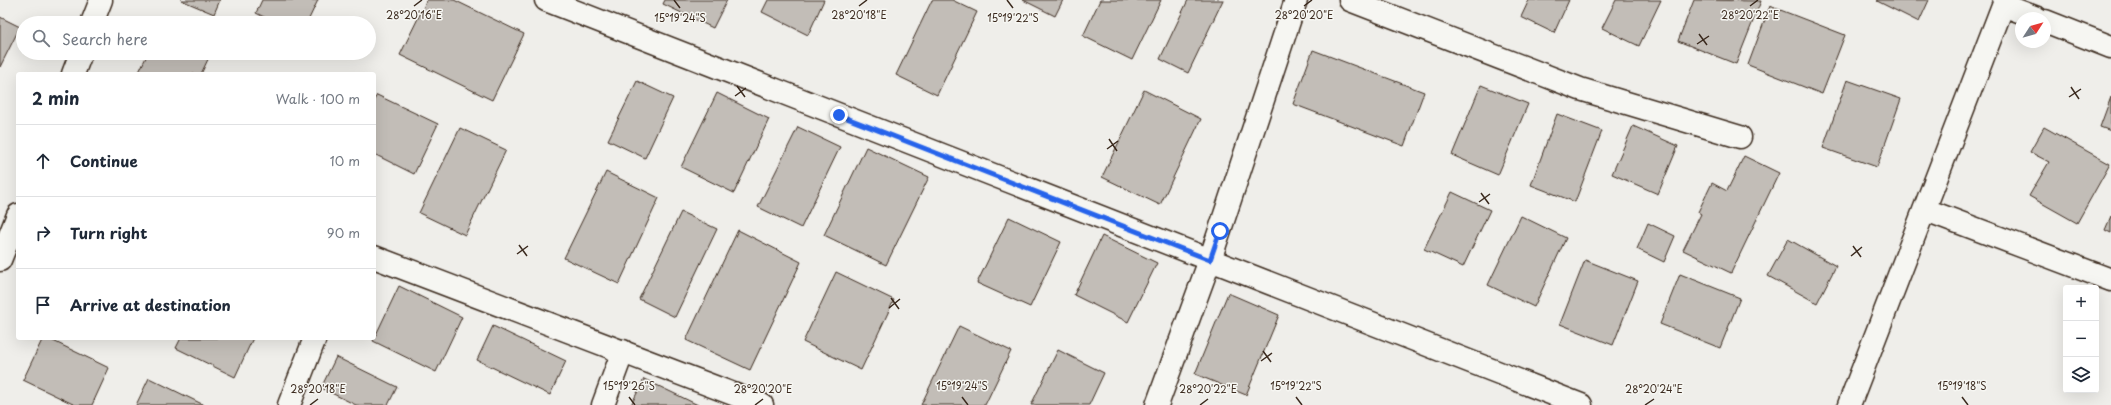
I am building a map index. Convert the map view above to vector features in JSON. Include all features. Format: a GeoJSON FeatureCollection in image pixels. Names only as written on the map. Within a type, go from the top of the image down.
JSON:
{"type":"FeatureCollection","features":[{"type":"Feature","properties":{"kind":"street"},"geometry":{"type":"LineString","coordinates":[[95,16],[101,0]]}},
{"type":"Feature","properties":{"kind":"street"},"geometry":{"type":"LineString","coordinates":[[546,0],[1581,405]]}},
{"type":"Feature","properties":{"kind":"street"},"geometry":{"type":"LineString","coordinates":[[1157,405],[1210,260],[1296,0]]}},
{"type":"Feature","properties":{"kind":"street"},"geometry":{"type":"LineString","coordinates":[[1350,0],[1580,89],[1740,136]]}},
{"type":"Feature","properties":{"kind":"street"},"geometry":{"type":"LineString","coordinates":[[1849,405],[1926,210],[2004,3],[2024,12]]}},
{"type":"Feature","properties":{"kind":"street"},"geometry":{"type":"LineString","coordinates":[[2051,23],[2111,47]]}},
{"type":"Feature","properties":{"kind":"street"},"geometry":{"type":"LineString","coordinates":[[74,72],[78,60]]}},
{"type":"Feature","properties":{"kind":"street"},"geometry":{"type":"LineString","coordinates":[[1926,210],[2111,280]]}},
{"type":"Feature","properties":{"kind":"street"},"geometry":{"type":"LineString","coordinates":[[0,260],[16,220]]}},
{"type":"Feature","properties":{"kind":"street"},"geometry":{"type":"LineString","coordinates":[[376,258],[762,405]]}},
{"type":"Feature","properties":{"kind":"street"},"geometry":{"type":"LineString","coordinates":[[290,405],[314,340]]}},
{"type":"Feature","properties":{"kind":"street"},"geometry":{"type":"LineString","coordinates":[[603,405],[623,351]]}},
{"type":"Feature","properties":{"kind":"building"},"geometry":{"type":"Polygon","coordinates":[[[181,0],[220,0],[214,14],[181,0]]]}},
{"type":"Feature","properties":{"kind":"building"},"geometry":{"type":"Polygon","coordinates":[[[262,0],[318,0],[310,16],[262,16],[256,13],[262,0]]]}},
{"type":"Feature","properties":{"kind":"building"},"geometry":{"type":"Polygon","coordinates":[[[427,0],[454,0],[524,34],[492,100],[400,55],[427,0]]]}},
{"type":"Feature","properties":{"kind":"building"},"geometry":{"type":"Polygon","coordinates":[[[665,0],[727,0],[713,28],[663,4],[665,0]]]}},
{"type":"Feature","properties":{"kind":"building"},"geometry":{"type":"Polygon","coordinates":[[[768,0],[824,0],[808,35],[762,12],[768,0]]]}},
{"type":"Feature","properties":{"kind":"building"},"geometry":{"type":"Polygon","coordinates":[[[932,0],[952,0],[977,12],[937,95],[896,75],[932,0]]]}},
{"type":"Feature","properties":{"kind":"building"},"geometry":{"type":"Polygon","coordinates":[[[1023,0],[1063,0],[1055,16],[1023,0]]]}},
{"type":"Feature","properties":{"kind":"building"},"geometry":{"type":"Polygon","coordinates":[[[1100,0],[1161,0],[1132,60],[1083,36],[1100,0]]]}},
{"type":"Feature","properties":{"kind":"building"},"geometry":{"type":"Polygon","coordinates":[[[1188,0],[1223,0],[1188,73],[1160,59],[1188,0]]]}},
{"type":"Feature","properties":{"kind":"building"},"geometry":{"type":"Polygon","coordinates":[[[1529,0],[1569,0],[1554,33],[1521,17],[1529,0]]]}},
{"type":"Feature","properties":{"kind":"building"},"geometry":{"type":"Polygon","coordinates":[[[1616,0],[1661,0],[1639,46],[1602,28],[1616,0]]]}},
{"type":"Feature","properties":{"kind":"building"},"geometry":{"type":"Polygon","coordinates":[[[1694,0],[1761,1],[1736,64],[1678,41],[1694,0]]]}},
{"type":"Feature","properties":{"kind":"building"},"geometry":{"type":"Polygon","coordinates":[[[1929,0],[1919,22],[1877,1],[1929,0]]]}},
{"type":"Feature","properties":{"kind":"building"},"geometry":{"type":"Polygon","coordinates":[[[1770,6],[1845,35],[1822,94],[1748,65],[1770,6]]]}},
{"type":"Feature","properties":{"kind":"building"},"geometry":{"type":"Polygon","coordinates":[[[0,17],[16,25],[16,35],[0,67],[0,17]]]}},
{"type":"Feature","properties":{"kind":"building"},"geometry":{"type":"Polygon","coordinates":[[[1313,50],[1424,92],[1404,146],[1293,104],[1313,50]]]}},
{"type":"Feature","properties":{"kind":"building"},"geometry":{"type":"Polygon","coordinates":[[[145,60],[208,60],[202,72],[139,72],[145,60]]]}},
{"type":"Feature","properties":{"kind":"building"},"geometry":{"type":"Polygon","coordinates":[[[1847,80],[1901,99],[1877,167],[1823,148],[1847,80]]]}},
{"type":"Feature","properties":{"kind":"building"},"geometry":{"type":"Polygon","coordinates":[[[637,81],[673,98],[645,158],[608,140],[637,81]]]}},
{"type":"Feature","properties":{"kind":"building"},"geometry":{"type":"Polygon","coordinates":[[[1481,85],[1528,104],[1498,175],[1452,155],[1481,85]]]}},
{"type":"Feature","properties":{"kind":"building"},"geometry":{"type":"Polygon","coordinates":[[[1144,90],[1201,119],[1160,205],[1102,177],[1144,90]]]}},
{"type":"Feature","properties":{"kind":"building"},"geometry":{"type":"Polygon","coordinates":[[[717,93],[769,119],[734,193],[681,167],[717,93]]]}},
{"type":"Feature","properties":{"kind":"building"},"geometry":{"type":"Polygon","coordinates":[[[377,95],[438,124],[414,174],[376,155],[377,95]]]}},
{"type":"Feature","properties":{"kind":"building"},"geometry":{"type":"Polygon","coordinates":[[[2111,97],[2111,131],[2100,127],[2111,97]]]}},
{"type":"Feature","properties":{"kind":"building"},"geometry":{"type":"Polygon","coordinates":[[[1557,114],[1602,131],[1575,202],[1531,185],[1557,114]]]}},
{"type":"Feature","properties":{"kind":"building"},"geometry":{"type":"Polygon","coordinates":[[[1633,126],[1678,146],[1658,194],[1612,174],[1633,126]]]}},
{"type":"Feature","properties":{"kind":"building"},"geometry":{"type":"Polygon","coordinates":[[[798,127],[840,147],[801,228],[758,207],[798,127]]]}},
{"type":"Feature","properties":{"kind":"building"},"geometry":{"type":"Polygon","coordinates":[[[2044,127],[2110,164],[2077,223],[2029,196],[2049,162],[2030,152],[2044,127]]]}},
{"type":"Feature","properties":{"kind":"building"},"geometry":{"type":"Polygon","coordinates":[[[460,128],[506,150],[465,235],[419,213],[460,128]]]}},
{"type":"Feature","properties":{"kind":"building"},"geometry":{"type":"Polygon","coordinates":[[[866,147],[929,177],[886,265],[824,235],[866,147]]]}},
{"type":"Feature","properties":{"kind":"building"},"geometry":{"type":"Polygon","coordinates":[[[1744,156],[1779,173],[1731,273],[1683,250],[1701,214],[1698,212],[1712,183],[1727,191],[1744,156]]]}},
{"type":"Feature","properties":{"kind":"building"},"geometry":{"type":"Polygon","coordinates":[[[606,172],[659,198],[619,284],[564,258],[606,172]]]}},
{"type":"Feature","properties":{"kind":"building"},"geometry":{"type":"Polygon","coordinates":[[[1452,192],[1490,210],[1463,267],[1424,249],[1452,192]]]}},
{"type":"Feature","properties":{"kind":"building"},"geometry":{"type":"Polygon","coordinates":[[[681,212],[717,229],[675,317],[639,299],[681,212]]]}},
{"type":"Feature","properties":{"kind":"building"},"geometry":{"type":"Polygon","coordinates":[[[1521,216],[1566,238],[1534,307],[1488,285],[1521,216]]]}},
{"type":"Feature","properties":{"kind":"building"},"geometry":{"type":"Polygon","coordinates":[[[2111,216],[2111,233],[2105,230],[2111,216]]]}},
{"type":"Feature","properties":{"kind":"building"},"geometry":{"type":"Polygon","coordinates":[[[1009,217],[1061,242],[1030,307],[977,283],[1009,217]]]}},
{"type":"Feature","properties":{"kind":"building"},"geometry":{"type":"Polygon","coordinates":[[[1648,223],[1675,236],[1664,262],[1637,249],[1648,223]]]}},
{"type":"Feature","properties":{"kind":"building"},"geometry":{"type":"Polygon","coordinates":[[[738,230],[801,262],[750,370],[686,340],[738,230]]]}},
{"type":"Feature","properties":{"kind":"building"},"geometry":{"type":"Polygon","coordinates":[[[1102,236],[1157,263],[1128,322],[1074,295],[1102,236]]]}},
{"type":"Feature","properties":{"kind":"building"},"geometry":{"type":"Polygon","coordinates":[[[1788,239],[1836,266],[1817,303],[1768,276],[1788,239]]]}},
{"type":"Feature","properties":{"kind":"building"},"geometry":{"type":"Polygon","coordinates":[[[1585,260],[1638,281],[1613,345],[1560,324],[1585,260]]]}},
{"type":"Feature","properties":{"kind":"building"},"geometry":{"type":"Polygon","coordinates":[[[836,272],[894,300],[861,370],[803,342],[836,272]]]}},
{"type":"Feature","properties":{"kind":"building"},"geometry":{"type":"Polygon","coordinates":[[[1680,274],[1740,298],[1720,348],[1660,324],[1680,274]]]}},
{"type":"Feature","properties":{"kind":"building"},"geometry":{"type":"Polygon","coordinates":[[[399,286],[462,317],[436,372],[373,341],[376,340],[376,335],[399,286]]]}},
{"type":"Feature","properties":{"kind":"building"},"geometry":{"type":"Polygon","coordinates":[[[1228,293],[1279,315],[1246,395],[1195,374],[1228,293]]]}},
{"type":"Feature","properties":{"kind":"building"},"geometry":{"type":"Polygon","coordinates":[[[493,326],[566,361],[550,395],[477,360],[493,326]]]}},
{"type":"Feature","properties":{"kind":"building"},"geometry":{"type":"Polygon","coordinates":[[[959,326],[1011,351],[985,405],[921,405],[959,326]]]}},
{"type":"Feature","properties":{"kind":"building"},"geometry":{"type":"Polygon","coordinates":[[[42,340],[51,340],[109,368],[92,405],[75,405],[23,380],[42,340]]]}},
{"type":"Feature","properties":{"kind":"building"},"geometry":{"type":"Polygon","coordinates":[[[180,340],[252,340],[235,377],[176,348],[180,340]]]}},
{"type":"Feature","properties":{"kind":"building"},"geometry":{"type":"Polygon","coordinates":[[[1058,350],[1104,373],[1089,405],[1031,405],[1058,350]]]}},
{"type":"Feature","properties":{"kind":"building"},"geometry":{"type":"Polygon","coordinates":[[[336,357],[397,387],[388,405],[356,405],[321,388],[336,357]]]}},
{"type":"Feature","properties":{"kind":"building"},"geometry":{"type":"Polygon","coordinates":[[[149,378],[204,405],[136,405],[149,378]]]}},
{"type":"Feature","properties":{"kind":"building"},"geometry":{"type":"Polygon","coordinates":[[[644,379],[698,405],[631,405],[644,379]]]}},
{"type":"Feature","properties":{"kind":"route"},"geometry":{"type":"LineString","coordinates":[[839,115],[1210,260],[1220,231]]}}]}
